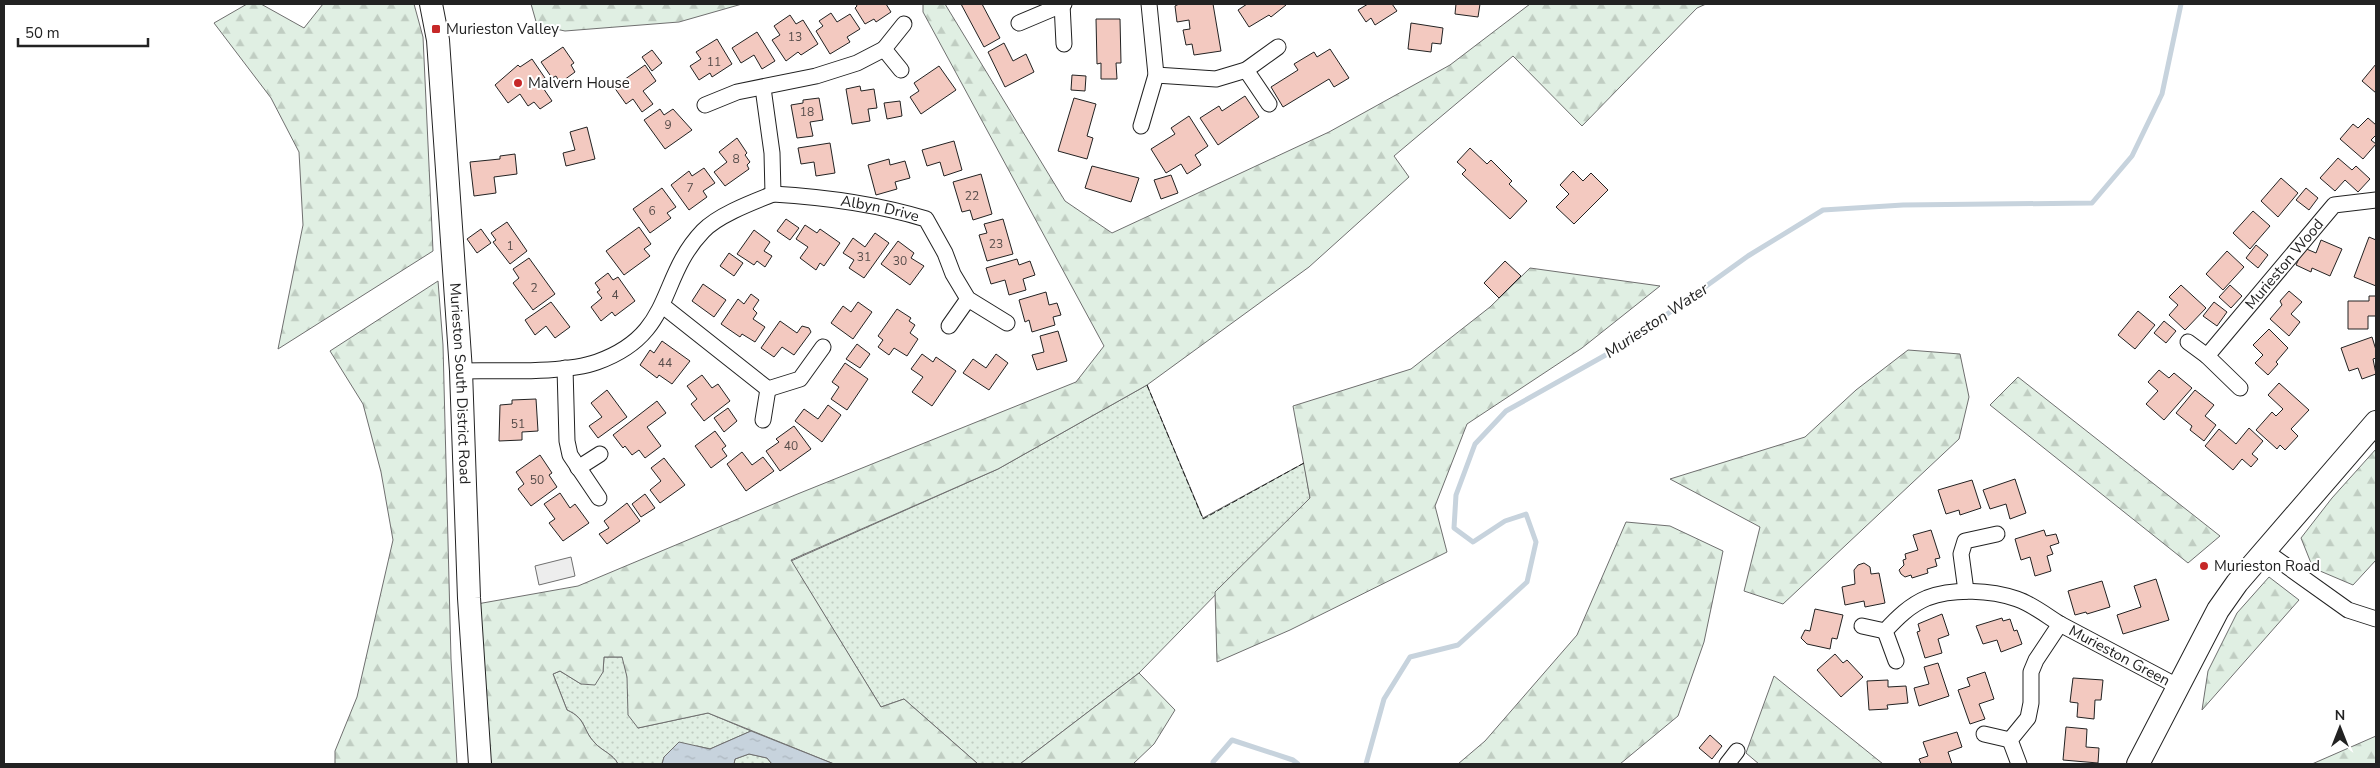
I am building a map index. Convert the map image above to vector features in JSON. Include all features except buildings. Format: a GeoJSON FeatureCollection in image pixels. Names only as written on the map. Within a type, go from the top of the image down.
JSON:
{"type":"FeatureCollection","features":[{"type":"Feature","properties":{"kind":"street","name":"Murieston South District Road"},"geometry":{"type":"LineString","coordinates":[[431,4],[438,40],[461,370],[469,598],[480,764]]}},
{"type":"Feature","properties":{"kind":"street"},"geometry":{"type":"LineString","coordinates":[[1020,24],[1063,4],[1064,44]]}},
{"type":"Feature","properties":{"kind":"street"},"geometry":{"type":"LineString","coordinates":[[1141,126],[1156,75],[1149,4]]}},
{"type":"Feature","properties":{"kind":"street"},"geometry":{"type":"LineString","coordinates":[[704,104],[737,92],[816,76],[857,63],[884,49],[904,24]]}},
{"type":"Feature","properties":{"kind":"street"},"geometry":{"type":"LineString","coordinates":[[1156,75],[1216,79],[1246,70],[1278,48]]}},
{"type":"Feature","properties":{"kind":"street"},"geometry":{"type":"LineString","coordinates":[[884,49],[901,70]]}},
{"type":"Feature","properties":{"kind":"street"},"geometry":{"type":"LineString","coordinates":[[1246,70],[1269,104]]}},
{"type":"Feature","properties":{"kind":"street"},"geometry":{"type":"LineString","coordinates":[[763,88],[772,153],[773,194]]}},
{"type":"Feature","properties":{"kind":"street","name":"Albyn Drive"},"geometry":{"type":"LineString","coordinates":[[461,370],[565,368],[596,363],[626,350],[644,333],[663,306],[684,256],[704,229],[740,207],[773,194],[814,197],[892,208],[926,219],[945,253],[953,274],[968,299],[1007,323]]}},
{"type":"Feature","properties":{"kind":"street","name":"Murieston Wood"},"geometry":{"type":"LineString","coordinates":[[2206,356],[2334,205],[2376,200]]}},
{"type":"Feature","properties":{"kind":"street"},"geometry":{"type":"LineString","coordinates":[[949,326],[968,299]]}},
{"type":"Feature","properties":{"kind":"street"},"geometry":{"type":"LineString","coordinates":[[663,306],[768,389]]}},
{"type":"Feature","properties":{"kind":"street"},"geometry":{"type":"LineString","coordinates":[[2188,342],[2240,388]]}},
{"type":"Feature","properties":{"kind":"street"},"geometry":{"type":"LineString","coordinates":[[768,389],[800,379],[823,347]]}},
{"type":"Feature","properties":{"kind":"street"},"geometry":{"type":"LineString","coordinates":[[565,368],[567,441],[570,455],[599,498]]}},
{"type":"Feature","properties":{"kind":"street"},"geometry":{"type":"LineString","coordinates":[[763,420],[768,389]]}},
{"type":"Feature","properties":{"kind":"street"},"geometry":{"type":"LineString","coordinates":[[2138,764],[2218,610],[2264,550],[2376,422]]}},
{"type":"Feature","properties":{"kind":"street"},"geometry":{"type":"LineString","coordinates":[[578,468],[600,454]]}},
{"type":"Feature","properties":{"kind":"street"},"geometry":{"type":"LineString","coordinates":[[1966,591],[1962,554],[1965,541],[1996,534]]}},
{"type":"Feature","properties":{"kind":"street"},"geometry":{"type":"LineString","coordinates":[[2264,550],[2348,610],[2376,619]]}},
{"type":"Feature","properties":{"kind":"street","name":"Murieston Green"},"geometry":{"type":"LineString","coordinates":[[1885,631],[1906,610],[1927,598],[1966,591],[1991,592],[2019,600],[2060,624],[2179,686]]}},
{"type":"Feature","properties":{"kind":"street","name":"Murieston Green"},"geometry":{"type":"LineString","coordinates":[[2010,740],[2028,718],[2031,703],[2031,672],[2036,660],[2060,624]]}},
{"type":"Feature","properties":{"kind":"street"},"geometry":{"type":"LineString","coordinates":[[1862,626],[1885,631],[1896,661]]}},
{"type":"Feature","properties":{"kind":"street"},"geometry":{"type":"LineString","coordinates":[[1984,734],[2010,740],[2019,764]]}},
{"type":"Feature","properties":{"kind":"street"},"geometry":{"type":"LineString","coordinates":[[1728,764],[1737,751]]}},
{"type":"Feature","properties":{"kind":"green space"},"geometry":{"type":"Polygon","coordinates":[[[247,4],[261,4],[304,28],[323,4],[414,4],[423,37],[433,251],[278,349],[303,225],[299,152],[271,98],[214,23],[247,4]]]}},
{"type":"Feature","properties":{"kind":"green space"},"geometry":{"type":"Polygon","coordinates":[[[531,4],[742,4],[679,22],[565,31],[537,25],[531,4]]]}},
{"type":"Feature","properties":{"kind":"green space"},"geometry":{"type":"Polygon","coordinates":[[[923,4],[945,4],[1065,201],[1112,233],[1329,132],[1450,65],[1530,4],[1706,4],[1697,8],[1582,126],[1513,56],[1394,156],[1409,177],[1309,267],[1147,385],[998,469],[791,560],[881,707],[904,699],[978,764],[834,764],[708,713],[638,728],[628,715],[627,677],[622,657],[604,657],[603,672],[595,685],[581,684],[560,671],[553,674],[567,710],[578,717],[591,738],[618,764],[492,764],[489,755],[477,604],[578,586],[795,495],[1076,382],[1104,346],[923,12],[923,4]]]}},
{"type":"Feature","properties":{"kind":"green space"},"geometry":{"type":"Polygon","coordinates":[[[1530,268],[1660,286],[1582,348],[1467,424],[1435,506],[1447,552],[1290,630],[1217,662],[1215,592],[1310,498],[1293,406],[1411,369],[1490,307],[1530,268]]]}},
{"type":"Feature","properties":{"kind":"green space"},"geometry":{"type":"Polygon","coordinates":[[[438,281],[443,345],[451,659],[457,764],[335,764],[335,751],[357,697],[393,540],[381,472],[363,404],[330,351],[438,281]]]}},
{"type":"Feature","properties":{"kind":"green space"},"geometry":{"type":"Polygon","coordinates":[[[1908,350],[1960,354],[1969,397],[1959,439],[1783,604],[1744,591],[1760,527],[1670,479],[1805,437],[1856,390],[1908,350]]]}},
{"type":"Feature","properties":{"kind":"green space"},"geometry":{"type":"Polygon","coordinates":[[[2018,377],[2220,536],[2188,563],[1990,405],[2018,377]]]}},
{"type":"Feature","properties":{"kind":"green space"},"geometry":{"type":"Polygon","coordinates":[[[1147,385],[1203,518],[1304,463],[1310,498],[1139,673],[1020,764],[978,764],[904,699],[881,707],[791,561],[998,469],[1147,385]]]}},
{"type":"Feature","properties":{"kind":"green space"},"geometry":{"type":"Polygon","coordinates":[[[2376,449],[2376,560],[2353,585],[2313,568],[2301,538],[2332,498],[2376,449]]]}},
{"type":"Feature","properties":{"kind":"green space"},"geometry":{"type":"Polygon","coordinates":[[[1626,522],[1670,526],[1723,551],[1704,642],[1678,716],[1620,764],[1458,764],[1485,741],[1577,635],[1626,522]]]}},
{"type":"Feature","properties":{"kind":"green space"},"geometry":{"type":"Polygon","coordinates":[[[2269,577],[2299,600],[2202,710],[2208,671],[2237,613],[2269,577]]]}},
{"type":"Feature","properties":{"kind":"green space"},"geometry":{"type":"Polygon","coordinates":[[[604,657],[623,657],[638,728],[708,713],[751,731],[710,749],[697,746],[664,757],[662,764],[618,764],[591,738],[578,717],[567,710],[553,674],[560,671],[581,684],[603,672],[604,657]]]}},
{"type":"Feature","properties":{"kind":"green space"},"geometry":{"type":"Polygon","coordinates":[[[1139,673],[1175,710],[1154,744],[1133,764],[1020,764],[1139,673]]]}},
{"type":"Feature","properties":{"kind":"green space"},"geometry":{"type":"Polygon","coordinates":[[[1774,676],[1883,764],[1759,764],[1746,753],[1774,676]]]}},
{"type":"Feature","properties":{"kind":"green space"},"geometry":{"type":"Polygon","coordinates":[[[2376,736],[2376,764],[2312,764],[2376,736]]]}},
{"type":"Feature","properties":{"kind":"green space"},"geometry":{"type":"Polygon","coordinates":[[[749,754],[767,758],[772,764],[734,764],[735,759],[749,754]]]}},
{"type":"Feature","properties":{"kind":"shaded area"},"geometry":{"type":"Polygon","coordinates":[[[571,557],[575,576],[539,585],[535,566],[571,557]]]}},
{"type":"Feature","properties":{"kind":"water"},"geometry":{"type":"Polygon","coordinates":[[[751,731],[834,764],[772,764],[767,758],[749,754],[735,759],[734,764],[662,764],[664,757],[679,742],[710,749],[751,731]]]}},
{"type":"Feature","properties":{"kind":"waterway","name":"Murieston Water"},"geometry":{"type":"LineString","coordinates":[[1366,764],[1384,699],[1410,657],[1458,645],[1527,582],[1536,542],[1526,514],[1505,521],[1473,542],[1454,528],[1456,495],[1475,444],[1506,411],[1627,343],[1748,256],[1823,210],[1903,205],[2092,203],[2132,156],[2162,94],[2181,4]]}},
{"type":"Feature","properties":{"kind":"waterway","name":"Murieston Water"},"geometry":{"type":"LineString","coordinates":[[1213,764],[1232,740],[1293,760],[1298,764]]}},
{"type":"Feature","properties":{"kind":"fence"},"geometry":{"type":"LineString","coordinates":[[1147,385],[1203,519],[1304,463]]}},
{"type":"Feature","properties":{"kind":"place","name":"Murieston Valley"},"geometry":{"type":"Point","coordinates":[436,29]}},
{"type":"Feature","properties":{"kind":"place","name":"Malvern House"},"geometry":{"type":"Point","coordinates":[518,83]}},
{"type":"Feature","properties":{"kind":"place","name":"Murieston Road"},"geometry":{"type":"Point","coordinates":[2204,566]}}]}
